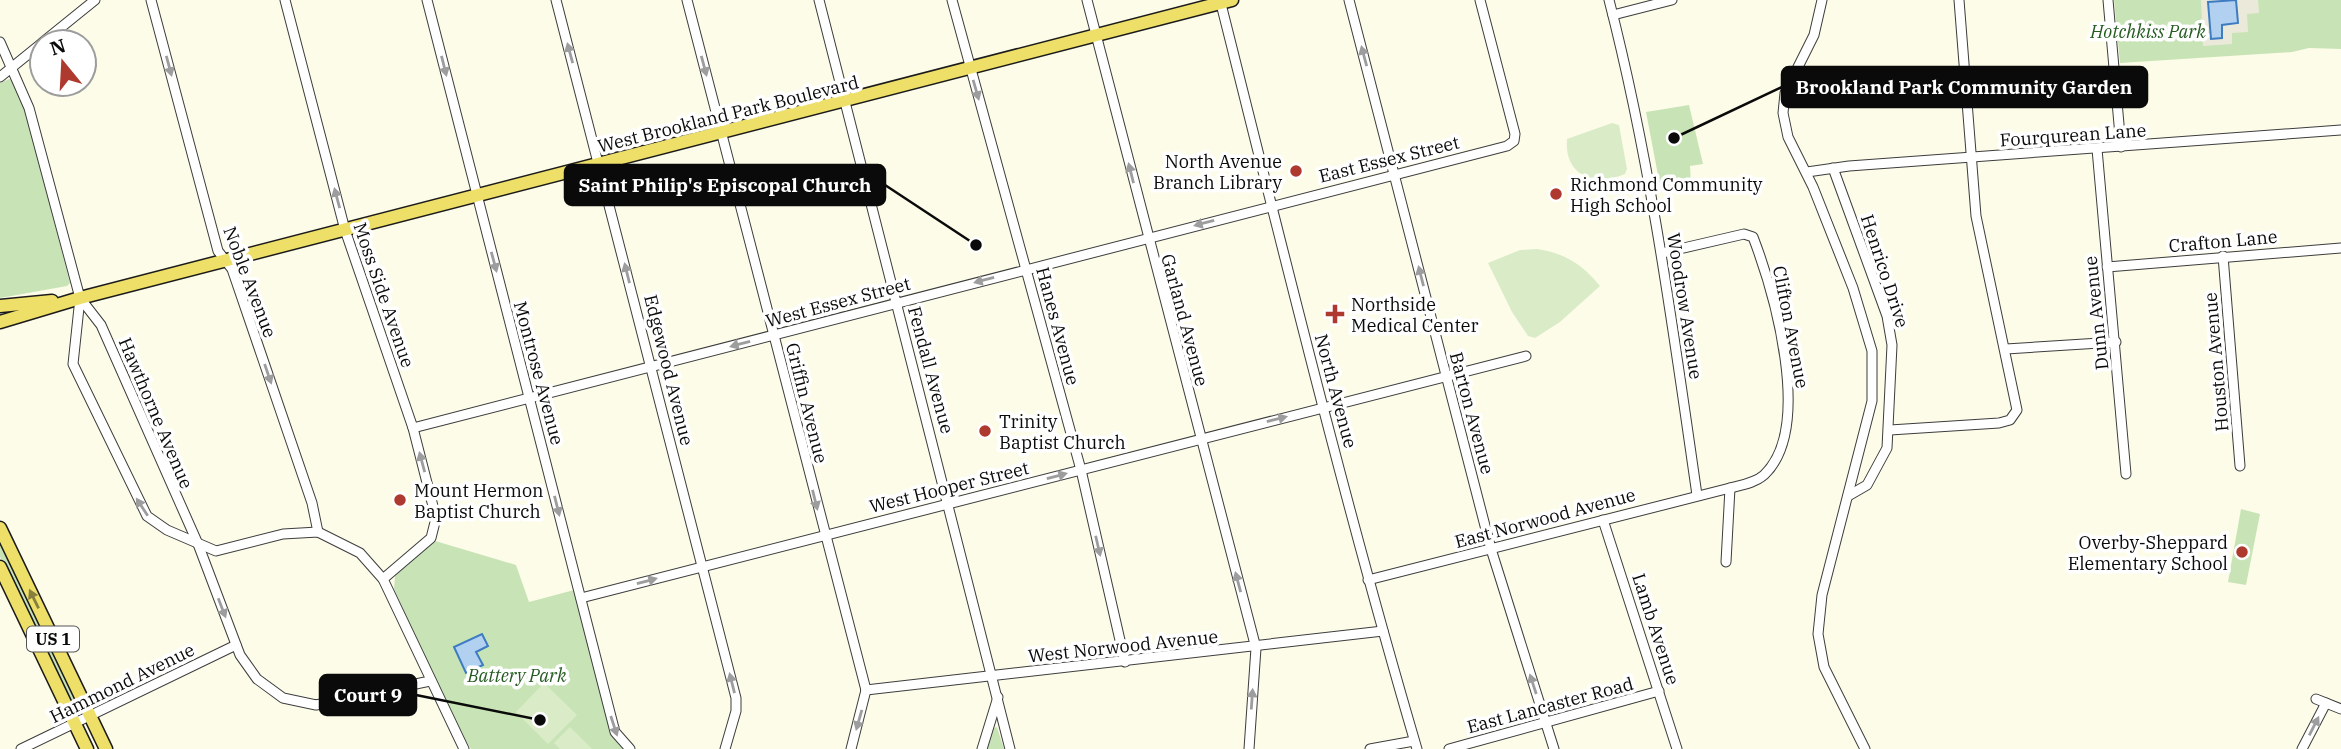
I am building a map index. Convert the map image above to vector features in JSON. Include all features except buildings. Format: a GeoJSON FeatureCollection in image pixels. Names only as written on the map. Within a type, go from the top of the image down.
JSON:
{"type":"FeatureCollection","features":[{"type":"Feature","properties":{"kind":"main road","name":"West Brookland Park Boulevard"},"geometry":{"type":"LineString","coordinates":[[0,322],[80,298],[1225,1]]}},
{"type":"Feature","properties":{"kind":"main road","name":"West Brookland Park Boulevard"},"geometry":{"type":"LineString","coordinates":[[0,306],[80,298]]}},
{"type":"Feature","properties":{"kind":"main road","name":"US 1"},"geometry":{"type":"LineString","coordinates":[[0,528],[106,749]]}},
{"type":"Feature","properties":{"kind":"main road","name":"US 1"},"geometry":{"type":"LineString","coordinates":[[0,567],[88,749]]}},
{"type":"Feature","properties":{"kind":"street"},"geometry":{"type":"LineString","coordinates":[[61,28],[95,0]]}},
{"type":"Feature","properties":{"kind":"street","name":"Noble Avenue"},"geometry":{"type":"LineString","coordinates":[[151,0],[218,251],[232,269],[308,490],[318,532]]}},
{"type":"Feature","properties":{"kind":"street","name":"Moss Side Avenue"},"geometry":{"type":"LineString","coordinates":[[285,0],[345,230],[413,428],[436,525],[431,538],[383,579]]}},
{"type":"Feature","properties":{"kind":"street","name":"Montrose Avenue"},"geometry":{"type":"LineString","coordinates":[[427,0],[615,732],[630,749]]}},
{"type":"Feature","properties":{"kind":"street","name":"Edgewood Avenue"},"geometry":{"type":"LineString","coordinates":[[556,0],[737,705],[725,749]]}},
{"type":"Feature","properties":{"kind":"street","name":"Griffin Avenue"},"geometry":{"type":"LineString","coordinates":[[687,0],[866,690]]}},
{"type":"Feature","properties":{"kind":"street","name":"Fendall Avenue"},"geometry":{"type":"LineString","coordinates":[[819,0],[999,695],[1010,749]]}},
{"type":"Feature","properties":{"kind":"street","name":"Hanes Avenue"},"geometry":{"type":"LineString","coordinates":[[952,0],[1081,470],[1125,662]]}},
{"type":"Feature","properties":{"kind":"street","name":"Garland Avenue"},"geometry":{"type":"LineString","coordinates":[[1087,0],[1256,648],[1249,749]]}},
{"type":"Feature","properties":{"kind":"street","name":"Barton Avenue"},"geometry":{"type":"LineString","coordinates":[[1349,0],[1491,549],[1554,749]]}},
{"type":"Feature","properties":{"kind":"street","name":"East Essex Street"},"geometry":{"type":"LineString","coordinates":[[1270,206],[1507,146],[1514,141],[1480,0]]}},
{"type":"Feature","properties":{"kind":"street","name":"Woodrow Avenue"},"geometry":{"type":"LineString","coordinates":[[1609,0],[1636,114],[1662,253],[1697,495]]}},
{"type":"Feature","properties":{"kind":"street"},"geometry":{"type":"LineString","coordinates":[[1613,16],[1672,0]]}},
{"type":"Feature","properties":{"kind":"street"},"geometry":{"type":"LineString","coordinates":[[1822,0],[1814,35],[1789,83],[1783,106],[1785,130],[1807,172],[1861,310],[1872,351],[1871,401],[1821,603],[1818,645],[1828,676],[1865,749]]}},
{"type":"Feature","properties":{"kind":"street"},"geometry":{"type":"LineString","coordinates":[[1889,430],[2000,424],[2010,420],[2018,403],[1976,216],[1959,0]]}},
{"type":"Feature","properties":{"kind":"street"},"geometry":{"type":"LineString","coordinates":[[2108,0],[2121,147]]}},
{"type":"Feature","properties":{"kind":"street","name":"North Avenue"},"geometry":{"type":"LineString","coordinates":[[1225,1],[1270,206],[1325,406],[1368,580],[1415,745]]}},
{"type":"Feature","properties":{"kind":"street","name":"Hawthorne Avenue"},"geometry":{"type":"LineString","coordinates":[[0,42],[29,108],[80,298],[73,364],[106,438],[147,516],[198,544]]}},
{"type":"Feature","properties":{"kind":"street"},"geometry":{"type":"LineString","coordinates":[[0,77],[28,55]]}},
{"type":"Feature","properties":{"kind":"street","name":"Fourqurean Lane"},"geometry":{"type":"LineString","coordinates":[[1807,172],[2341,130]]}},
{"type":"Feature","properties":{"kind":"street","name":"Dunn Avenue"},"geometry":{"type":"LineString","coordinates":[[2097,149],[2126,474]]}},
{"type":"Feature","properties":{"kind":"street","name":"Henrico Drive"},"geometry":{"type":"LineString","coordinates":[[1833,168],[1891,331],[1889,430],[1884,458],[1862,490],[1848,496]]}},
{"type":"Feature","properties":{"kind":"street","name":"West Essex Street"},"geometry":{"type":"LineString","coordinates":[[413,428],[1270,206]]}},
{"type":"Feature","properties":{"kind":"street","name":"Clifton Avenue"},"geometry":{"type":"LineString","coordinates":[[1662,253],[1748,234],[1753,237],[1770,282],[1786,367],[1789,399],[1787,425],[1767,472],[1753,481],[1730,488]]}},
{"type":"Feature","properties":{"kind":"street","name":"Crafton Lane"},"geometry":{"type":"LineString","coordinates":[[2107,267],[2341,248]]}},
{"type":"Feature","properties":{"kind":"street","name":"Houston Avenue"},"geometry":{"type":"LineString","coordinates":[[2223,256],[2240,466]]}},
{"type":"Feature","properties":{"kind":"street","name":"Hawthorne Avenue"},"geometry":{"type":"LineString","coordinates":[[80,298],[94,312],[101,326],[198,544],[236,645],[257,679],[283,698],[302,703],[330,704],[430,681]]}},
{"type":"Feature","properties":{"kind":"street"},"geometry":{"type":"LineString","coordinates":[[2007,349],[2116,342]]}},
{"type":"Feature","properties":{"kind":"street","name":"West Hooper Street"},"geometry":{"type":"LineString","coordinates":[[580,598],[1526,356]]}},
{"type":"Feature","properties":{"kind":"street"},"geometry":{"type":"LineString","coordinates":[[1726,562],[1730,488]]}},
{"type":"Feature","properties":{"kind":"street","name":"East Norwood Avenue"},"geometry":{"type":"LineString","coordinates":[[1368,580],[1730,488]]}},
{"type":"Feature","properties":{"kind":"street","name":"Lamb Avenue"},"geometry":{"type":"LineString","coordinates":[[1603,520],[1677,749]]}},
{"type":"Feature","properties":{"kind":"street"},"geometry":{"type":"LineString","coordinates":[[198,544],[220,551],[283,534],[318,532],[360,553],[383,579],[464,749]]}},
{"type":"Feature","properties":{"kind":"street","name":"West Norwood Avenue"},"geometry":{"type":"LineString","coordinates":[[866,690],[1256,648],[1383,631]]}},
{"type":"Feature","properties":{"kind":"street","name":"Hammond Avenue"},"geometry":{"type":"LineString","coordinates":[[21,749],[236,645]]}},
{"type":"Feature","properties":{"kind":"street"},"geometry":{"type":"LineString","coordinates":[[851,749],[866,690]]}},
{"type":"Feature","properties":{"kind":"street","name":"East Lancaster Road"},"geometry":{"type":"LineString","coordinates":[[1449,749],[1659,691]]}},
{"type":"Feature","properties":{"kind":"street"},"geometry":{"type":"LineString","coordinates":[[982,749],[999,695]]}},
{"type":"Feature","properties":{"kind":"street"},"geometry":{"type":"LineString","coordinates":[[2302,749],[2321,701],[2341,709]]}},
{"type":"Feature","properties":{"kind":"street"},"geometry":{"type":"LineString","coordinates":[[1370,749],[1415,745]]}},
{"type":"Feature","properties":{"kind":"green space","name":"Hotchkiss Park"},"geometry":{"type":"Polygon","coordinates":[[[2114,0],[2341,0],[2341,49],[2309,48],[2292,52],[2120,63],[2114,0]]]}},
{"type":"Feature","properties":{"kind":"green space"},"geometry":{"type":"Polygon","coordinates":[[[13,80],[24,105],[70,283],[67,286],[0,298],[0,83],[13,80]]]}},
{"type":"Feature","properties":{"kind":"green space"},"geometry":{"type":"Polygon","coordinates":[[[1689,105],[1703,164],[1690,166],[1691,186],[1661,191],[1646,112],[1689,105]]]}},
{"type":"Feature","properties":{"kind":"green space"},"geometry":{"type":"Polygon","coordinates":[[[1612,123],[1619,125],[1627,169],[1625,174],[1603,179],[1584,175],[1576,170],[1567,152],[1567,139],[1612,123]]]}},
{"type":"Feature","properties":{"kind":"green space"},"geometry":{"type":"Polygon","coordinates":[[[1537,249],[1573,261],[1600,286],[1560,322],[1535,338],[1528,336],[1512,312],[1488,263],[1520,250],[1537,249]]]}},
{"type":"Feature","properties":{"kind":"green space"},"geometry":{"type":"Polygon","coordinates":[[[2241,509],[2260,514],[2246,585],[2228,582],[2241,509]]]}},
{"type":"Feature","properties":{"kind":"green space"},"geometry":{"type":"Polygon","coordinates":[[[0,538],[80,707],[77,711],[72,708],[0,557],[0,538]]]}},
{"type":"Feature","properties":{"kind":"green space","name":"Battery Park"},"geometry":{"type":"Polygon","coordinates":[[[432,540],[516,565],[529,602],[574,590],[611,733],[623,749],[471,749],[458,730],[394,589],[395,576],[432,540]]]}},
{"type":"Feature","properties":{"kind":"green space"},"geometry":{"type":"Polygon","coordinates":[[[544,683],[577,715],[548,744],[516,712],[544,683]]]}},
{"type":"Feature","properties":{"kind":"green space"},"geometry":{"type":"Polygon","coordinates":[[[570,727],[592,749],[560,749],[554,743],[570,727]]]}},
{"type":"Feature","properties":{"kind":"green space"},"geometry":{"type":"Polygon","coordinates":[[[997,727],[1004,749],[986,749],[993,728],[997,727]]]}},
{"type":"Feature","properties":{"kind":"shaded area"},"geometry":{"type":"Polygon","coordinates":[[[2201,0],[2236,0],[2258,0],[2259,13],[2247,14],[2248,32],[2232,33],[2232,44],[2203,46],[2201,0]],[[2236,0],[2221,25],[2238,23],[2236,0]]]}},
{"type":"Feature","properties":{"kind":"water"},"geometry":{"type":"Polygon","coordinates":[[[2236,0],[2238,23],[2222,25],[2222,38],[2211,39],[2208,2],[2236,0]]]}},
{"type":"Feature","properties":{"kind":"water"},"geometry":{"type":"Polygon","coordinates":[[[482,634],[488,646],[476,652],[483,665],[466,673],[454,647],[482,634]]]}},
{"type":"Feature","properties":{"kind":"place","name":"Brookland Park Community Garden"},"geometry":{"type":"Point","coordinates":[1674,138]}},
{"type":"Feature","properties":{"kind":"place","name":"North Avenue Branch Library"},"geometry":{"type":"Point","coordinates":[1296,171]}},
{"type":"Feature","properties":{"kind":"place","name":"Richmond Community High School"},"geometry":{"type":"Point","coordinates":[1556,194]}},
{"type":"Feature","properties":{"kind":"place","name":"Saint Philip's Episcopal Church"},"geometry":{"type":"Point","coordinates":[976,245]}},
{"type":"Feature","properties":{"kind":"place","name":"Northside Medical Center"},"geometry":{"type":"Point","coordinates":[1335,314]}},
{"type":"Feature","properties":{"kind":"place","name":"Trinity Baptist Church"},"geometry":{"type":"Point","coordinates":[985,431]}},
{"type":"Feature","properties":{"kind":"place","name":"Mount Hermon Baptist Church"},"geometry":{"type":"Point","coordinates":[400,500]}},
{"type":"Feature","properties":{"kind":"place","name":"Overby-Sheppard Elementary School"},"geometry":{"type":"Point","coordinates":[2242,552]}},
{"type":"Feature","properties":{"kind":"place","name":"Court 9"},"geometry":{"type":"Point","coordinates":[540,720]}}]}
